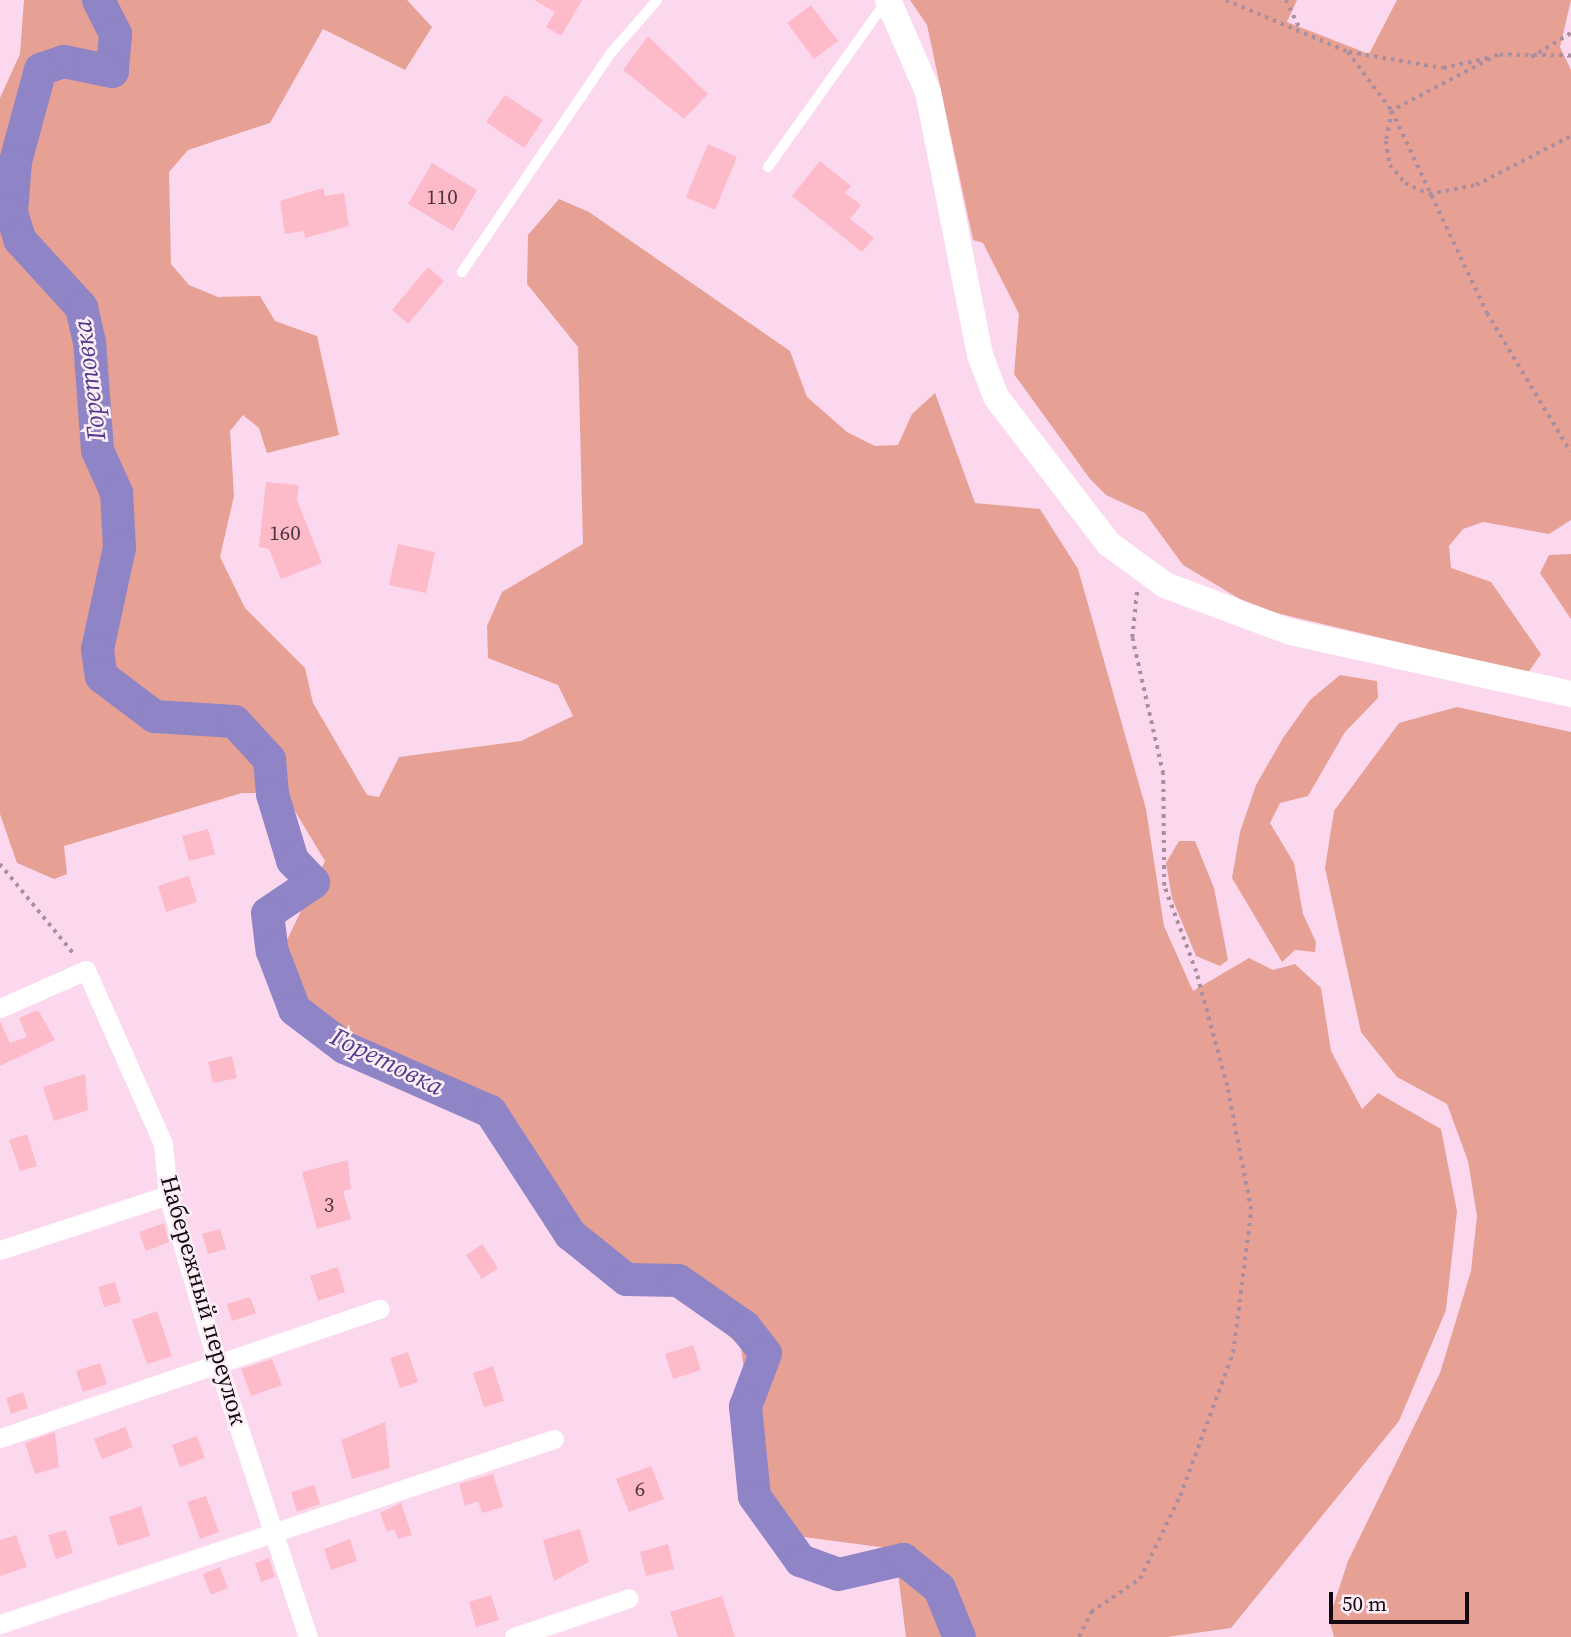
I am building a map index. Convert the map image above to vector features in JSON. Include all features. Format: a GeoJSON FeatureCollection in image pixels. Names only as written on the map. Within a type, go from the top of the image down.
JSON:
{"type":"FeatureCollection","features":[{"type":"Feature","properties":{"kind":"street"},"geometry":{"type":"LineString","coordinates":[[888,0],[928,92],[980,355],[996,397],[1109,544],[1139,570],[1202,602],[1291,632],[1571,694]]}},
{"type":"Feature","properties":{"kind":"street"},"geometry":{"type":"LineString","coordinates":[[0,1008],[86,970]]}},
{"type":"Feature","properties":{"kind":"street","name":"Набережный переулок"},"geometry":{"type":"LineString","coordinates":[[86,970],[163,1144],[169,1195],[218,1365],[308,1637]]}},
{"type":"Feature","properties":{"kind":"street"},"geometry":{"type":"LineString","coordinates":[[0,1250],[169,1195]]}},
{"type":"Feature","properties":{"kind":"street"},"geometry":{"type":"LineString","coordinates":[[0,1438],[380,1309]]}},
{"type":"Feature","properties":{"kind":"street"},"geometry":{"type":"LineString","coordinates":[[0,1624],[554,1439]]}},
{"type":"Feature","properties":{"kind":"street"},"geometry":{"type":"LineString","coordinates":[[514,1637],[629,1598]]}},
{"type":"Feature","properties":{"kind":"lane"},"geometry":{"type":"LineString","coordinates":[[463,272],[611,52],[657,0]]}},
{"type":"Feature","properties":{"kind":"lane"},"geometry":{"type":"LineString","coordinates":[[768,167],[888,0]]}},
{"type":"Feature","properties":{"kind":"path"},"geometry":{"type":"LineString","coordinates":[[1226,0],[1348,52],[1443,68],[1498,55],[1529,58],[1571,56]]}},
{"type":"Feature","properties":{"kind":"path"},"geometry":{"type":"LineString","coordinates":[[1286,0],[1301,30]]}},
{"type":"Feature","properties":{"kind":"path"},"geometry":{"type":"LineString","coordinates":[[1529,58],[1571,33]]}},
{"type":"Feature","properties":{"kind":"path"},"geometry":{"type":"LineString","coordinates":[[1348,52],[1392,111],[1487,313],[1571,452]]}},
{"type":"Feature","properties":{"kind":"path"},"geometry":{"type":"LineString","coordinates":[[1392,111],[1498,55]]}},
{"type":"Feature","properties":{"kind":"path"},"geometry":{"type":"LineString","coordinates":[[1392,111],[1390,165],[1405,183],[1429,194],[1476,185],[1571,135]]}},
{"type":"Feature","properties":{"kind":"path"},"geometry":{"type":"LineString","coordinates":[[1079,1637],[1091,1612],[1140,1579],[1180,1496],[1233,1353],[1251,1210],[1227,1086],[1196,972],[1164,886],[1163,774],[1132,638],[1139,570]]}},
{"type":"Feature","properties":{"kind":"path"},"geometry":{"type":"LineString","coordinates":[[0,864],[86,970]]}},
{"type":"Feature","properties":{"kind":"shaded area"},"geometry":{"type":"Polygon","coordinates":[[[24,0],[407,0],[432,27],[405,70],[323,29],[270,123],[188,150],[169,172],[171,264],[189,285],[218,297],[260,296],[275,321],[317,336],[339,435],[267,453],[259,428],[243,415],[230,431],[234,496],[220,557],[245,608],[305,668],[313,703],[367,795],[379,797],[399,757],[521,741],[573,716],[558,685],[488,658],[487,626],[502,592],[583,544],[578,347],[527,284],[528,235],[559,199],[589,212],[790,351],[807,397],[847,432],[875,446],[898,445],[912,414],[935,393],[975,503],[1040,509],[1078,569],[1146,809],[1164,926],[1193,991],[1249,958],[1273,970],[1295,964],[1321,988],[1331,1051],[1362,1109],[1378,1093],[1441,1129],[1457,1211],[1446,1310],[1399,1421],[1231,1628],[1167,1637],[906,1637],[895,1549],[781,1534],[761,1494],[741,1348],[703,1310],[599,1250],[544,1205],[509,1169],[508,1122],[368,1040],[314,1017],[288,983],[287,940],[325,861],[284,793],[242,793],[64,846],[67,874],[54,879],[17,863],[0,814],[0,98],[20,54],[24,0]]]}},
{"type":"Feature","properties":{"kind":"shaded area"},"geometry":{"type":"Polygon","coordinates":[[[910,0],[1297,0],[1287,22],[1369,54],[1397,0],[1571,0],[1560,47],[1571,70],[1571,520],[1549,534],[1483,522],[1463,529],[1449,546],[1451,568],[1491,582],[1541,654],[1528,673],[1255,608],[1183,565],[1145,513],[1106,495],[1090,479],[1014,374],[1019,314],[983,243],[973,240],[927,25],[910,0]]]}},
{"type":"Feature","properties":{"kind":"shaded area"},"geometry":{"type":"Polygon","coordinates":[[[1571,554],[1571,619],[1540,573],[1549,555],[1571,554]]]}},
{"type":"Feature","properties":{"kind":"shaded area"},"geometry":{"type":"Polygon","coordinates":[[[1340,675],[1377,681],[1378,698],[1345,732],[1308,796],[1280,803],[1270,823],[1294,863],[1303,914],[1316,942],[1315,952],[1295,950],[1282,962],[1232,878],[1240,832],[1256,785],[1283,738],[1310,700],[1340,675]]]}},
{"type":"Feature","properties":{"kind":"shaded area"},"geometry":{"type":"Polygon","coordinates":[[[1457,707],[1571,732],[1571,1637],[1334,1637],[1329,1619],[1348,1561],[1440,1373],[1471,1271],[1477,1216],[1468,1161],[1447,1104],[1397,1077],[1361,1032],[1325,868],[1334,811],[1399,723],[1457,707]]]}},
{"type":"Feature","properties":{"kind":"shaded area"},"geometry":{"type":"Polygon","coordinates":[[[1179,841],[1195,841],[1214,888],[1228,960],[1220,966],[1196,956],[1172,898],[1166,863],[1179,841]]]}},
{"type":"Feature","properties":{"kind":"building"},"geometry":{"type":"Polygon","coordinates":[[[534,0],[582,0],[561,36],[546,27],[555,12],[534,0]]]}},
{"type":"Feature","properties":{"kind":"building"},"geometry":{"type":"Polygon","coordinates":[[[811,5],[838,41],[814,59],[787,23],[811,5]]]}},
{"type":"Feature","properties":{"kind":"building"},"geometry":{"type":"Polygon","coordinates":[[[648,36],[708,94],[684,119],[623,70],[648,36]]]}},
{"type":"Feature","properties":{"kind":"building"},"geometry":{"type":"Polygon","coordinates":[[[505,95],[543,120],[524,148],[486,122],[505,95]]]}},
{"type":"Feature","properties":{"kind":"building"},"geometry":{"type":"Polygon","coordinates":[[[708,144],[737,157],[715,210],[686,197],[708,144]]]}},
{"type":"Feature","properties":{"kind":"building"},"geometry":{"type":"Polygon","coordinates":[[[820,161],[851,186],[845,193],[861,205],[850,219],[874,238],[862,252],[792,196],[820,161]]]}},
{"type":"Feature","properties":{"kind":"building"},"geometry":{"type":"Polygon","coordinates":[[[432,163],[477,190],[453,231],[408,204],[432,163]]]}},
{"type":"Feature","properties":{"kind":"building"},"geometry":{"type":"Polygon","coordinates":[[[323,188],[325,196],[344,193],[349,226],[305,238],[304,231],[285,234],[280,201],[323,188]]]}},
{"type":"Feature","properties":{"kind":"building"},"geometry":{"type":"Polygon","coordinates":[[[428,267],[444,281],[408,324],[392,310],[428,267]]]}},
{"type":"Feature","properties":{"kind":"building"},"geometry":{"type":"Polygon","coordinates":[[[266,482],[299,485],[297,500],[322,563],[281,579],[269,549],[259,547],[266,482]]]}},
{"type":"Feature","properties":{"kind":"building"},"geometry":{"type":"Polygon","coordinates":[[[398,544],[435,552],[426,593],[389,585],[398,544]]]}},
{"type":"Feature","properties":{"kind":"building"},"geometry":{"type":"Polygon","coordinates":[[[208,829],[215,854],[189,861],[182,836],[208,829]]]}},
{"type":"Feature","properties":{"kind":"building"},"geometry":{"type":"Polygon","coordinates":[[[189,876],[197,902],[166,912],[158,886],[189,876]]]}},
{"type":"Feature","properties":{"kind":"building"},"geometry":{"type":"Polygon","coordinates":[[[38,1010],[55,1040],[0,1066],[0,1021],[10,1043],[27,1037],[19,1018],[38,1010]]]}},
{"type":"Feature","properties":{"kind":"building"},"geometry":{"type":"Polygon","coordinates":[[[232,1056],[237,1078],[213,1083],[208,1062],[232,1056]]]}},
{"type":"Feature","properties":{"kind":"building"},"geometry":{"type":"Polygon","coordinates":[[[85,1074],[88,1110],[54,1121],[43,1087],[85,1074]]]}},
{"type":"Feature","properties":{"kind":"building"},"geometry":{"type":"Polygon","coordinates":[[[27,1134],[37,1166],[20,1171],[9,1140],[27,1134]]]}},
{"type":"Feature","properties":{"kind":"building"},"geometry":{"type":"Polygon","coordinates":[[[348,1160],[351,1189],[343,1191],[351,1219],[317,1229],[302,1172],[348,1160]]]}},
{"type":"Feature","properties":{"kind":"building"},"geometry":{"type":"Polygon","coordinates":[[[164,1223],[169,1242],[146,1251],[139,1232],[164,1223]]]}},
{"type":"Feature","properties":{"kind":"building"},"geometry":{"type":"Polygon","coordinates":[[[220,1229],[226,1249],[208,1254],[202,1234],[220,1229]]]}},
{"type":"Feature","properties":{"kind":"building"},"geometry":{"type":"Polygon","coordinates":[[[482,1244],[498,1268],[482,1279],[466,1255],[482,1244]]]}},
{"type":"Feature","properties":{"kind":"building"},"geometry":{"type":"Polygon","coordinates":[[[338,1267],[345,1292],[318,1301],[310,1276],[338,1267]]]}},
{"type":"Feature","properties":{"kind":"building"},"geometry":{"type":"Polygon","coordinates":[[[115,1282],[121,1302],[104,1307],[98,1287],[115,1282]]]}},
{"type":"Feature","properties":{"kind":"building"},"geometry":{"type":"Polygon","coordinates":[[[250,1297],[256,1313],[232,1321],[227,1304],[250,1297]]]}},
{"type":"Feature","properties":{"kind":"building"},"geometry":{"type":"Polygon","coordinates":[[[157,1311],[172,1356],[147,1364],[132,1320],[157,1311]]]}},
{"type":"Feature","properties":{"kind":"building"},"geometry":{"type":"Polygon","coordinates":[[[693,1345],[701,1370],[673,1379],[665,1354],[693,1345]]]}},
{"type":"Feature","properties":{"kind":"building"},"geometry":{"type":"Polygon","coordinates":[[[408,1352],[418,1382],[400,1388],[390,1358],[408,1352]]]}},
{"type":"Feature","properties":{"kind":"building"},"geometry":{"type":"Polygon","coordinates":[[[272,1359],[282,1385],[251,1396],[241,1369],[272,1359]]]}},
{"type":"Feature","properties":{"kind":"building"},"geometry":{"type":"Polygon","coordinates":[[[100,1363],[107,1384],[83,1392],[76,1371],[100,1363]]]}},
{"type":"Feature","properties":{"kind":"building"},"geometry":{"type":"Polygon","coordinates":[[[493,1366],[504,1401],[484,1407],[473,1373],[493,1366]]]}},
{"type":"Feature","properties":{"kind":"building"},"geometry":{"type":"Polygon","coordinates":[[[23,1392],[28,1408],[11,1414],[6,1398],[23,1392]]]}},
{"type":"Feature","properties":{"kind":"building"},"geometry":{"type":"Polygon","coordinates":[[[385,1422],[390,1468],[352,1479],[341,1440],[385,1422]]]}},
{"type":"Feature","properties":{"kind":"building"},"geometry":{"type":"Polygon","coordinates":[[[125,1427],[133,1447],[102,1459],[94,1439],[125,1427]]]}},
{"type":"Feature","properties":{"kind":"building"},"geometry":{"type":"Polygon","coordinates":[[[55,1432],[59,1467],[35,1474],[25,1443],[55,1432]]]}},
{"type":"Feature","properties":{"kind":"building"},"geometry":{"type":"Polygon","coordinates":[[[197,1436],[205,1458],[180,1467],[172,1445],[197,1436]]]}},
{"type":"Feature","properties":{"kind":"building"},"geometry":{"type":"Polygon","coordinates":[[[651,1466],[664,1499],[629,1512],[616,1479],[651,1466]]]}},
{"type":"Feature","properties":{"kind":"building"},"geometry":{"type":"Polygon","coordinates":[[[493,1474],[503,1507],[482,1513],[478,1501],[465,1506],[459,1484],[493,1474]]]}},
{"type":"Feature","properties":{"kind":"building"},"geometry":{"type":"Polygon","coordinates":[[[314,1485],[320,1504],[297,1512],[291,1492],[314,1485]]]}},
{"type":"Feature","properties":{"kind":"building"},"geometry":{"type":"Polygon","coordinates":[[[206,1496],[219,1532],[200,1539],[187,1502],[206,1496]]]}},
{"type":"Feature","properties":{"kind":"building"},"geometry":{"type":"Polygon","coordinates":[[[401,1503],[412,1535],[398,1539],[394,1529],[387,1532],[380,1513],[401,1503]]]}},
{"type":"Feature","properties":{"kind":"building"},"geometry":{"type":"Polygon","coordinates":[[[141,1506],[150,1536],[118,1546],[109,1517],[141,1506]]]}},
{"type":"Feature","properties":{"kind":"building"},"geometry":{"type":"Polygon","coordinates":[[[580,1529],[589,1562],[554,1581],[543,1540],[580,1529]]]}},
{"type":"Feature","properties":{"kind":"building"},"geometry":{"type":"Polygon","coordinates":[[[66,1530],[73,1553],[56,1559],[48,1535],[66,1530]]]}},
{"type":"Feature","properties":{"kind":"building"},"geometry":{"type":"Polygon","coordinates":[[[16,1535],[27,1567],[0,1576],[0,1540],[16,1535]]]}},
{"type":"Feature","properties":{"kind":"building"},"geometry":{"type":"Polygon","coordinates":[[[350,1539],[357,1561],[331,1570],[324,1549],[350,1539]]]}},
{"type":"Feature","properties":{"kind":"building"},"geometry":{"type":"Polygon","coordinates":[[[668,1544],[674,1569],[646,1576],[640,1552],[668,1544]]]}},
{"type":"Feature","properties":{"kind":"building"},"geometry":{"type":"Polygon","coordinates":[[[269,1558],[275,1577],[261,1582],[255,1563],[269,1558]]]}},
{"type":"Feature","properties":{"kind":"building"},"geometry":{"type":"Polygon","coordinates":[[[220,1567],[228,1588],[211,1595],[203,1574],[220,1567]]]}},
{"type":"Feature","properties":{"kind":"building"},"geometry":{"type":"Polygon","coordinates":[[[491,1595],[499,1620],[476,1627],[469,1602],[491,1595]]]}},
{"type":"Feature","properties":{"kind":"building"},"geometry":{"type":"Polygon","coordinates":[[[722,1596],[735,1637],[678,1637],[670,1612],[722,1596]]]}},
{"type":"Feature","properties":{"kind":"waterway","name":"Горетовка"},"geometry":{"type":"LineString","coordinates":[[98,0],[115,34],[112,71],[63,61],[40,69],[15,161],[11,212],[19,239],[81,307],[89,341],[97,450],[116,492],[119,547],[97,649],[101,676],[154,716],[234,721],[269,759],[272,794],[292,860],[313,882],[267,913],[272,951],[294,1009],[344,1047],[490,1111],[570,1234],[626,1279],[678,1280],[744,1326],[765,1353],[745,1406],[754,1496],[800,1560],[838,1574],[903,1559],[939,1588],[959,1637]]}}]}
